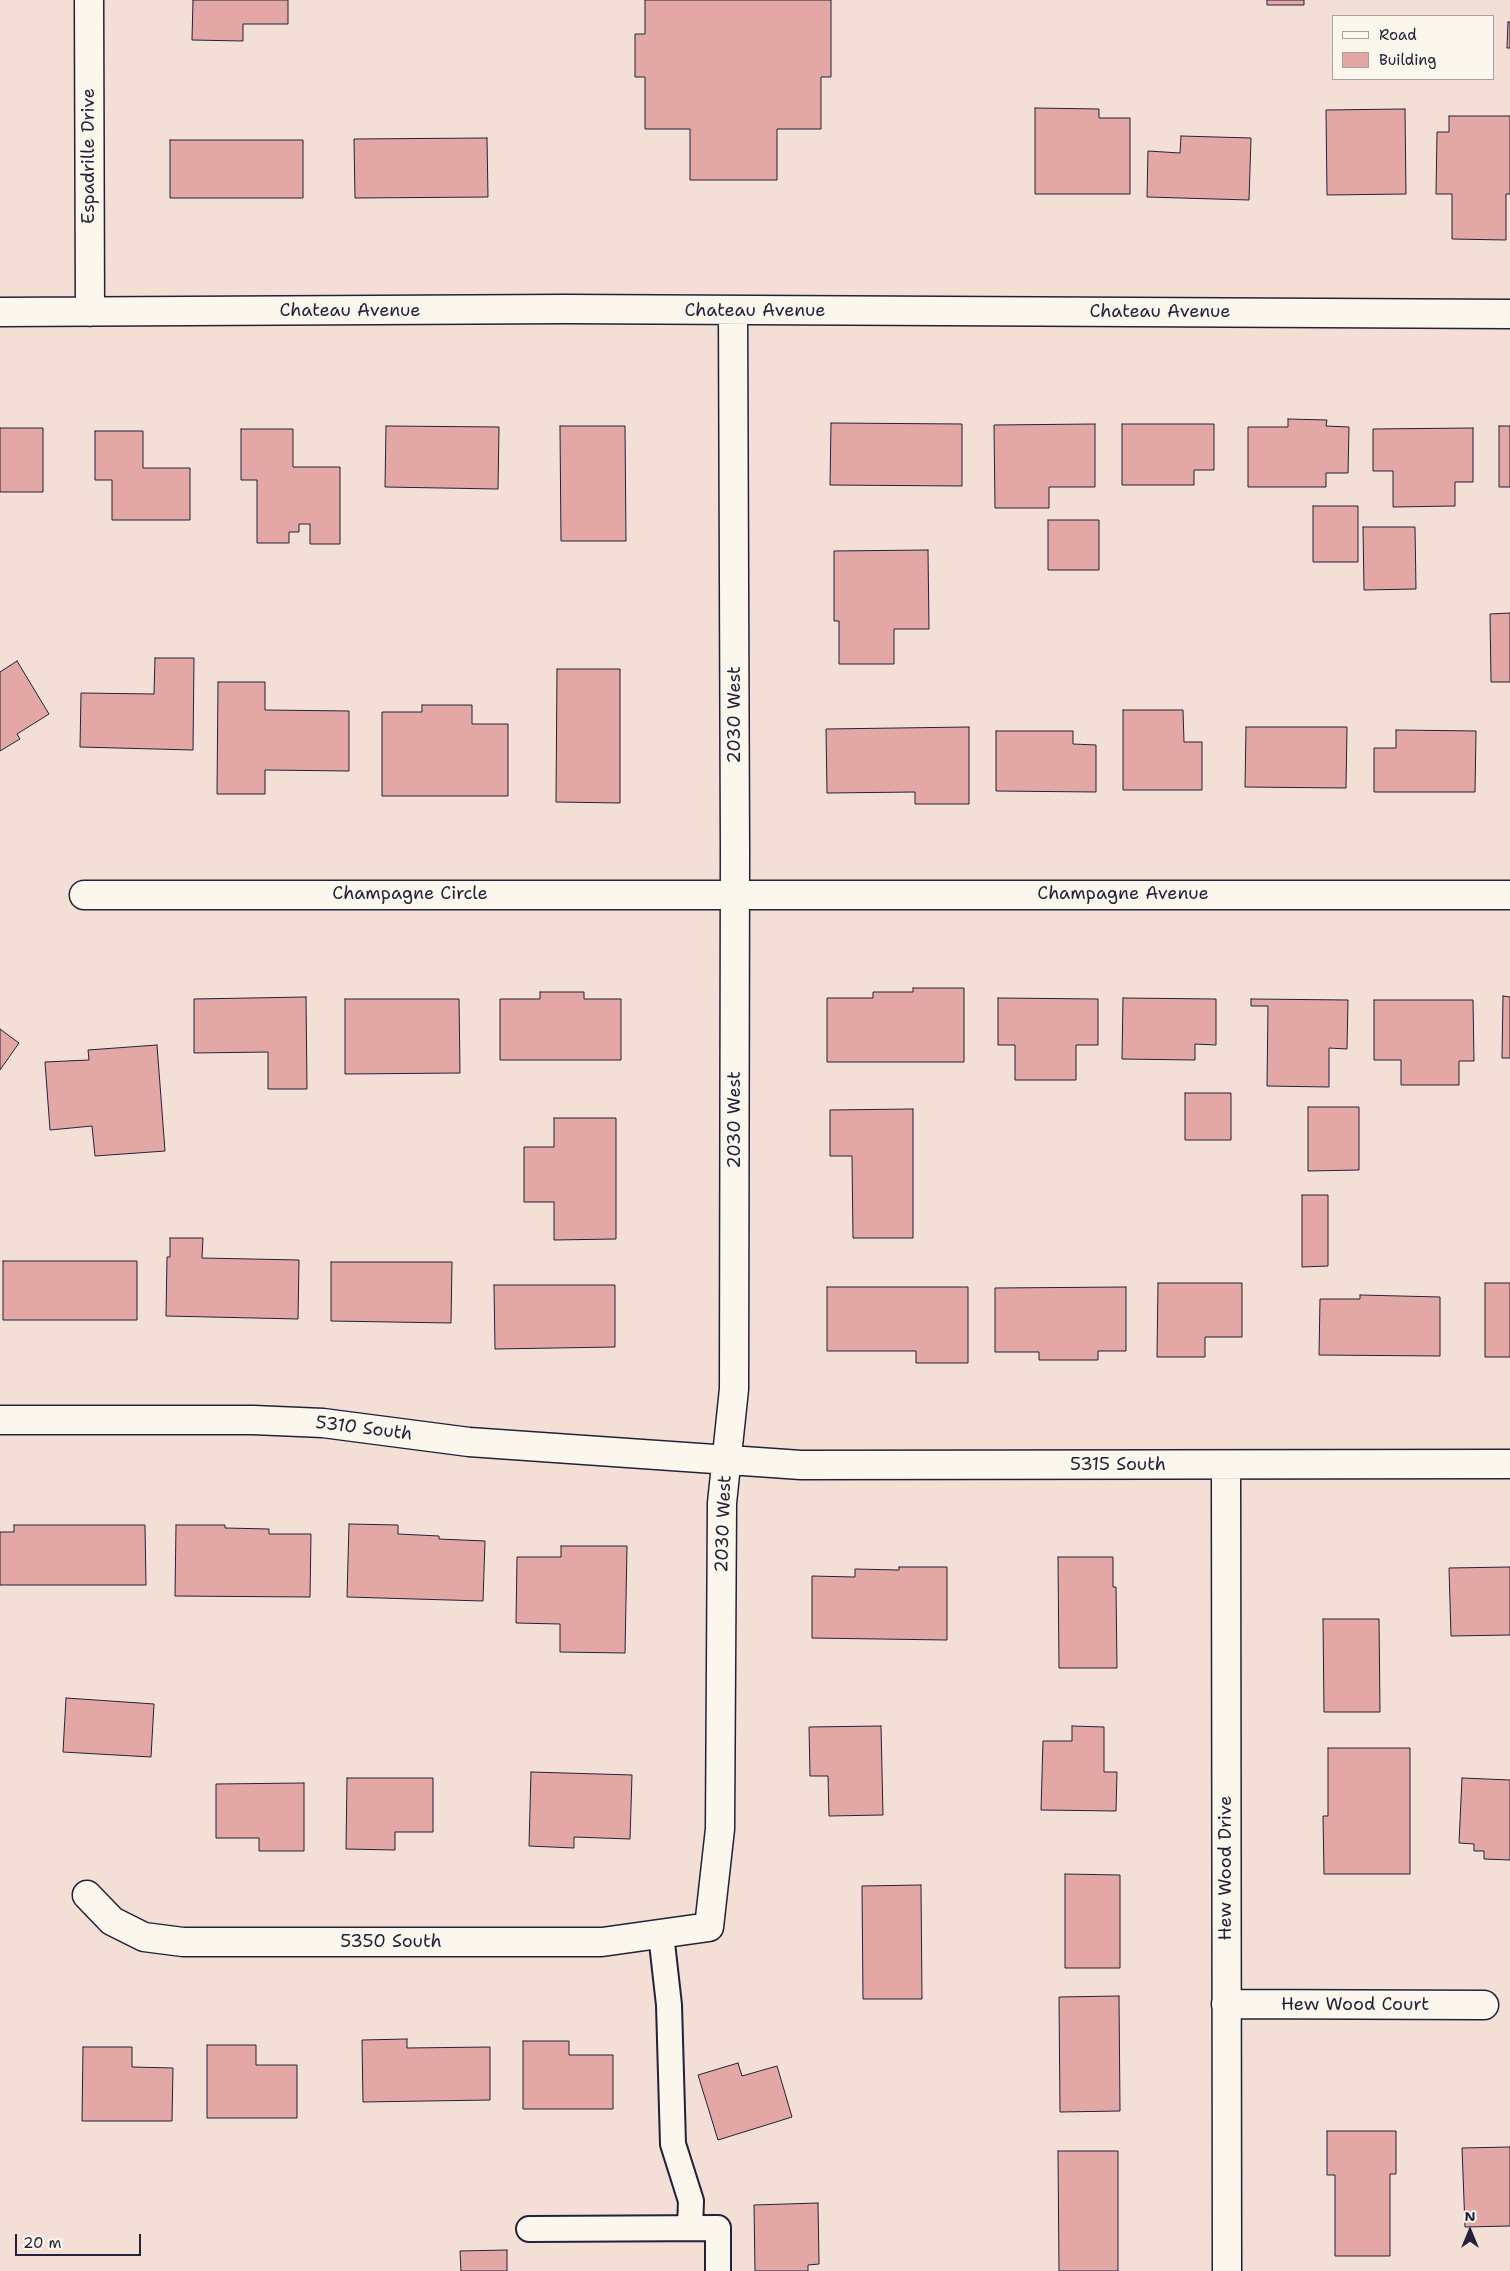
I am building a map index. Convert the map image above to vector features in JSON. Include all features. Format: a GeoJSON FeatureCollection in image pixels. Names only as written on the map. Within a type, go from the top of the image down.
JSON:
{"type":"FeatureCollection","features":[{"type":"Feature","properties":{"kind":"street","name":"Espadrille Drive"},"geometry":{"type":"LineString","coordinates":[[89,0],[90,312]]}},
{"type":"Feature","properties":{"kind":"street","name":"Chateau Avenue"},"geometry":{"type":"LineString","coordinates":[[0,312],[564,309],[1510,314]]}},
{"type":"Feature","properties":{"kind":"street","name":"2030 West"},"geometry":{"type":"LineString","coordinates":[[709,1927],[720,1829],[722,1503],[734,1389],[733,311]]}},
{"type":"Feature","properties":{"kind":"street","name":"Champagne Circle"},"geometry":{"type":"LineString","coordinates":[[84,895],[735,894]]}},
{"type":"Feature","properties":{"kind":"street","name":"Champagne Avenue"},"geometry":{"type":"LineString","coordinates":[[735,894],[1510,895]]}},
{"type":"Feature","properties":{"kind":"street","name":"5310 South"},"geometry":{"type":"LineString","coordinates":[[0,1420],[253,1420],[323,1423],[470,1442],[727,1459]]}},
{"type":"Feature","properties":{"kind":"street","name":"5315 South"},"geometry":{"type":"LineString","coordinates":[[727,1459],[801,1465],[1510,1464]]}},
{"type":"Feature","properties":{"kind":"street","name":"Hew Wood Drive"},"geometry":{"type":"LineString","coordinates":[[1226,1465],[1227,2271]]}},
{"type":"Feature","properties":{"kind":"street","name":"5350 South"},"geometry":{"type":"LineString","coordinates":[[86,1895],[112,1921],[144,1937],[183,1942],[602,1942],[709,1927]]}},
{"type":"Feature","properties":{"kind":"street","name":"Hew Wood Court"},"geometry":{"type":"LineString","coordinates":[[1226,2004],[1484,2005]]}},
{"type":"Feature","properties":{"kind":"lane"},"geometry":{"type":"LineString","coordinates":[[661,1934],[669,2005],[674,2144],[691,2200],[690,2228]]}},
{"type":"Feature","properties":{"kind":"lane"},"geometry":{"type":"LineString","coordinates":[[529,2229],[718,2228],[718,2271]]}},
{"type":"Feature","properties":{"kind":"building"},"geometry":{"type":"Polygon","coordinates":[[[193,0],[288,0],[288,24],[243,24],[243,41],[192,40],[193,0]]]}},
{"type":"Feature","properties":{"kind":"building"},"geometry":{"type":"Polygon","coordinates":[[[645,0],[831,0],[831,77],[821,77],[821,129],[777,129],[777,180],[690,180],[690,129],[645,129],[645,77],[635,77],[635,34],[645,34],[645,0]]]}},
{"type":"Feature","properties":{"kind":"building"},"geometry":{"type":"Polygon","coordinates":[[[1267,0],[1304,0],[1304,5],[1267,5],[1267,0]]]}},
{"type":"Feature","properties":{"kind":"building"},"geometry":{"type":"Polygon","coordinates":[[[1508,22],[1510,22],[1510,48],[1507,48],[1508,22]]]}},
{"type":"Feature","properties":{"kind":"building"},"geometry":{"type":"Polygon","coordinates":[[[1035,108],[1099,109],[1099,118],[1130,118],[1130,194],[1035,194],[1035,108]]]}},
{"type":"Feature","properties":{"kind":"building"},"geometry":{"type":"Polygon","coordinates":[[[1405,109],[1406,194],[1327,195],[1326,110],[1405,109]]]}},
{"type":"Feature","properties":{"kind":"building"},"geometry":{"type":"Polygon","coordinates":[[[1449,116],[1510,116],[1510,194],[1506,194],[1506,240],[1452,239],[1452,194],[1436,194],[1437,132],[1449,132],[1449,116]]]}},
{"type":"Feature","properties":{"kind":"building"},"geometry":{"type":"Polygon","coordinates":[[[1181,136],[1251,138],[1249,200],[1147,197],[1148,151],[1180,153],[1181,136]]]}},
{"type":"Feature","properties":{"kind":"building"},"geometry":{"type":"Polygon","coordinates":[[[487,138],[488,197],[355,198],[354,139],[487,138]]]}},
{"type":"Feature","properties":{"kind":"building"},"geometry":{"type":"Polygon","coordinates":[[[170,140],[303,140],[303,198],[170,198],[170,140]]]}},
{"type":"Feature","properties":{"kind":"building"},"geometry":{"type":"Polygon","coordinates":[[[1288,419],[1327,420],[1326,426],[1349,427],[1348,473],[1326,473],[1326,487],[1248,487],[1248,427],[1288,427],[1288,419]]]}},
{"type":"Feature","properties":{"kind":"building"},"geometry":{"type":"Polygon","coordinates":[[[831,423],[962,424],[962,486],[830,485],[831,423]]]}},
{"type":"Feature","properties":{"kind":"building"},"geometry":{"type":"Polygon","coordinates":[[[1095,424],[1095,487],[1049,487],[1049,508],[995,508],[994,425],[1095,424]]]}},
{"type":"Feature","properties":{"kind":"building"},"geometry":{"type":"Polygon","coordinates":[[[1122,424],[1214,424],[1214,470],[1194,470],[1194,485],[1122,485],[1122,424]]]}},
{"type":"Feature","properties":{"kind":"building"},"geometry":{"type":"Polygon","coordinates":[[[386,426],[499,427],[498,489],[385,487],[386,426]]]}},
{"type":"Feature","properties":{"kind":"building"},"geometry":{"type":"Polygon","coordinates":[[[560,426],[625,426],[626,541],[561,541],[560,426]]]}},
{"type":"Feature","properties":{"kind":"building"},"geometry":{"type":"Polygon","coordinates":[[[1499,426],[1510,426],[1510,487],[1499,487],[1499,426]]]}},
{"type":"Feature","properties":{"kind":"building"},"geometry":{"type":"Polygon","coordinates":[[[0,428],[43,428],[43,492],[0,492],[0,428]]]}},
{"type":"Feature","properties":{"kind":"building"},"geometry":{"type":"Polygon","coordinates":[[[1473,428],[1473,482],[1455,482],[1455,506],[1393,507],[1393,471],[1373,471],[1373,429],[1473,428]]]}},
{"type":"Feature","properties":{"kind":"building"},"geometry":{"type":"Polygon","coordinates":[[[241,429],[293,429],[293,467],[340,467],[340,544],[310,544],[310,524],[299,524],[299,532],[289,532],[289,543],[257,543],[257,480],[241,480],[241,429]]]}},
{"type":"Feature","properties":{"kind":"building"},"geometry":{"type":"Polygon","coordinates":[[[95,431],[143,431],[143,468],[190,468],[190,520],[112,520],[112,480],[95,480],[95,431]]]}},
{"type":"Feature","properties":{"kind":"building"},"geometry":{"type":"Polygon","coordinates":[[[1313,506],[1358,506],[1358,562],[1313,562],[1313,506]]]}},
{"type":"Feature","properties":{"kind":"building"},"geometry":{"type":"Polygon","coordinates":[[[1048,520],[1099,520],[1099,570],[1048,570],[1048,520]]]}},
{"type":"Feature","properties":{"kind":"building"},"geometry":{"type":"Polygon","coordinates":[[[1363,527],[1415,527],[1416,589],[1364,590],[1363,527]]]}},
{"type":"Feature","properties":{"kind":"building"},"geometry":{"type":"Polygon","coordinates":[[[928,550],[929,629],[894,629],[894,664],[839,664],[839,621],[834,621],[834,551],[928,550]]]}},
{"type":"Feature","properties":{"kind":"building"},"geometry":{"type":"Polygon","coordinates":[[[1510,613],[1510,682],[1491,682],[1490,614],[1510,613]]]}},
{"type":"Feature","properties":{"kind":"building"},"geometry":{"type":"Polygon","coordinates":[[[155,658],[194,658],[193,750],[80,747],[81,693],[154,694],[155,658]]]}},
{"type":"Feature","properties":{"kind":"building"},"geometry":{"type":"Polygon","coordinates":[[[17,661],[49,714],[17,734],[20,739],[0,751],[0,672],[17,661]]]}},
{"type":"Feature","properties":{"kind":"building"},"geometry":{"type":"Polygon","coordinates":[[[557,669],[620,669],[620,803],[556,802],[557,669]]]}},
{"type":"Feature","properties":{"kind":"building"},"geometry":{"type":"Polygon","coordinates":[[[218,682],[265,682],[265,710],[349,711],[349,771],[265,770],[265,794],[217,794],[218,682]]]}},
{"type":"Feature","properties":{"kind":"building"},"geometry":{"type":"Polygon","coordinates":[[[422,705],[472,705],[472,724],[508,724],[508,796],[382,796],[382,712],[422,712],[422,705]]]}},
{"type":"Feature","properties":{"kind":"building"},"geometry":{"type":"Polygon","coordinates":[[[1123,710],[1183,710],[1184,742],[1202,742],[1202,790],[1123,790],[1123,710]]]}},
{"type":"Feature","properties":{"kind":"building"},"geometry":{"type":"Polygon","coordinates":[[[969,727],[969,804],[915,804],[915,792],[827,793],[826,729],[969,727]]]}},
{"type":"Feature","properties":{"kind":"building"},"geometry":{"type":"Polygon","coordinates":[[[1246,727],[1347,727],[1346,788],[1245,787],[1246,727]]]}},
{"type":"Feature","properties":{"kind":"building"},"geometry":{"type":"Polygon","coordinates":[[[1396,730],[1476,731],[1475,792],[1374,792],[1374,748],[1396,748],[1396,730]]]}},
{"type":"Feature","properties":{"kind":"building"},"geometry":{"type":"Polygon","coordinates":[[[996,731],[1073,731],[1073,744],[1096,745],[1096,792],[996,791],[996,731]]]}},
{"type":"Feature","properties":{"kind":"building"},"geometry":{"type":"Polygon","coordinates":[[[913,988],[964,988],[964,1062],[827,1062],[827,998],[873,998],[873,992],[913,992],[913,988]]]}},
{"type":"Feature","properties":{"kind":"building"},"geometry":{"type":"Polygon","coordinates":[[[540,992],[584,992],[584,999],[621,999],[621,1060],[500,1060],[500,999],[540,999],[540,992]]]}},
{"type":"Feature","properties":{"kind":"building"},"geometry":{"type":"Polygon","coordinates":[[[1503,996],[1510,997],[1510,1058],[1502,1058],[1503,996]]]}},
{"type":"Feature","properties":{"kind":"building"},"geometry":{"type":"Polygon","coordinates":[[[306,997],[307,1089],[268,1089],[268,1052],[194,1053],[194,999],[306,997]]]}},
{"type":"Feature","properties":{"kind":"building"},"geometry":{"type":"Polygon","coordinates":[[[998,998],[1098,999],[1098,1045],[1076,1045],[1076,1080],[1015,1080],[1015,1045],[998,1045],[998,998]]]}},
{"type":"Feature","properties":{"kind":"building"},"geometry":{"type":"Polygon","coordinates":[[[1123,998],[1216,999],[1216,1045],[1195,1044],[1195,1060],[1122,1059],[1123,998]]]}},
{"type":"Feature","properties":{"kind":"building"},"geometry":{"type":"Polygon","coordinates":[[[345,999],[459,999],[460,1073],[345,1074],[345,999]]]}},
{"type":"Feature","properties":{"kind":"building"},"geometry":{"type":"Polygon","coordinates":[[[1251,999],[1348,1000],[1347,1049],[1329,1048],[1329,1087],[1267,1086],[1268,1006],[1251,1006],[1251,999]]]}},
{"type":"Feature","properties":{"kind":"building"},"geometry":{"type":"Polygon","coordinates":[[[1374,1000],[1473,1000],[1474,1061],[1459,1061],[1459,1085],[1401,1085],[1401,1060],[1374,1060],[1374,1000]]]}},
{"type":"Feature","properties":{"kind":"building"},"geometry":{"type":"Polygon","coordinates":[[[0,1029],[19,1043],[0,1070],[0,1029]]]}},
{"type":"Feature","properties":{"kind":"building"},"geometry":{"type":"Polygon","coordinates":[[[157,1045],[165,1151],[95,1156],[92,1126],[50,1130],[45,1062],[89,1060],[88,1050],[157,1045]]]}},
{"type":"Feature","properties":{"kind":"building"},"geometry":{"type":"Polygon","coordinates":[[[1185,1093],[1231,1093],[1231,1140],[1185,1140],[1185,1093]]]}},
{"type":"Feature","properties":{"kind":"building"},"geometry":{"type":"Polygon","coordinates":[[[1308,1107],[1359,1107],[1359,1170],[1308,1171],[1308,1107]]]}},
{"type":"Feature","properties":{"kind":"building"},"geometry":{"type":"Polygon","coordinates":[[[913,1109],[913,1238],[853,1238],[852,1156],[830,1156],[830,1110],[913,1109]]]}},
{"type":"Feature","properties":{"kind":"building"},"geometry":{"type":"Polygon","coordinates":[[[554,1118],[616,1118],[616,1239],[554,1240],[554,1202],[524,1202],[524,1147],[554,1147],[554,1118]]]}},
{"type":"Feature","properties":{"kind":"building"},"geometry":{"type":"Polygon","coordinates":[[[1302,1195],[1328,1195],[1328,1266],[1302,1267],[1302,1195]]]}},
{"type":"Feature","properties":{"kind":"building"},"geometry":{"type":"Polygon","coordinates":[[[170,1238],[203,1238],[202,1258],[299,1260],[298,1319],[166,1316],[167,1257],[170,1257],[170,1238]]]}},
{"type":"Feature","properties":{"kind":"building"},"geometry":{"type":"Polygon","coordinates":[[[3,1261],[137,1261],[137,1320],[3,1320],[3,1261]]]}},
{"type":"Feature","properties":{"kind":"building"},"geometry":{"type":"Polygon","coordinates":[[[331,1262],[452,1262],[451,1323],[331,1321],[331,1262]]]}},
{"type":"Feature","properties":{"kind":"building"},"geometry":{"type":"Polygon","coordinates":[[[1158,1283],[1242,1283],[1242,1337],[1205,1337],[1205,1357],[1157,1357],[1158,1283]]]}},
{"type":"Feature","properties":{"kind":"building"},"geometry":{"type":"Polygon","coordinates":[[[1485,1283],[1510,1283],[1510,1357],[1485,1357],[1485,1283]]]}},
{"type":"Feature","properties":{"kind":"building"},"geometry":{"type":"Polygon","coordinates":[[[494,1285],[615,1285],[615,1347],[495,1349],[494,1285]]]}},
{"type":"Feature","properties":{"kind":"building"},"geometry":{"type":"Polygon","coordinates":[[[827,1287],[968,1287],[968,1363],[916,1363],[916,1351],[827,1351],[827,1287]]]}},
{"type":"Feature","properties":{"kind":"building"},"geometry":{"type":"Polygon","coordinates":[[[1126,1287],[1126,1351],[1098,1351],[1098,1360],[1039,1360],[1039,1352],[995,1352],[995,1288],[1126,1287]]]}},
{"type":"Feature","properties":{"kind":"building"},"geometry":{"type":"Polygon","coordinates":[[[1360,1295],[1440,1297],[1440,1356],[1319,1355],[1320,1299],[1360,1299],[1360,1295]]]}},
{"type":"Feature","properties":{"kind":"building"},"geometry":{"type":"Polygon","coordinates":[[[349,1524],[398,1525],[398,1534],[439,1536],[439,1539],[485,1541],[483,1601],[347,1597],[349,1524]]]}},
{"type":"Feature","properties":{"kind":"building"},"geometry":{"type":"Polygon","coordinates":[[[14,1525],[145,1525],[146,1585],[0,1585],[0,1532],[14,1532],[14,1525]]]}},
{"type":"Feature","properties":{"kind":"building"},"geometry":{"type":"Polygon","coordinates":[[[176,1525],[225,1525],[225,1528],[269,1529],[269,1534],[311,1534],[310,1597],[175,1596],[176,1525]]]}},
{"type":"Feature","properties":{"kind":"building"},"geometry":{"type":"Polygon","coordinates":[[[561,1546],[627,1546],[625,1653],[560,1652],[560,1624],[516,1623],[517,1557],[561,1557],[561,1546]]]}},
{"type":"Feature","properties":{"kind":"building"},"geometry":{"type":"Polygon","coordinates":[[[1058,1557],[1113,1557],[1113,1587],[1116,1587],[1117,1668],[1059,1668],[1058,1557]]]}},
{"type":"Feature","properties":{"kind":"building"},"geometry":{"type":"Polygon","coordinates":[[[899,1567],[947,1567],[947,1640],[812,1638],[812,1576],[855,1577],[855,1569],[899,1570],[899,1567]]]}},
{"type":"Feature","properties":{"kind":"building"},"geometry":{"type":"Polygon","coordinates":[[[1510,1567],[1510,1635],[1451,1636],[1449,1568],[1510,1567]]]}},
{"type":"Feature","properties":{"kind":"building"},"geometry":{"type":"Polygon","coordinates":[[[1323,1619],[1379,1619],[1380,1712],[1324,1712],[1323,1619]]]}},
{"type":"Feature","properties":{"kind":"building"},"geometry":{"type":"Polygon","coordinates":[[[66,1698],[154,1704],[151,1757],[63,1752],[66,1698]]]}},
{"type":"Feature","properties":{"kind":"building"},"geometry":{"type":"Polygon","coordinates":[[[881,1726],[883,1815],[829,1816],[828,1776],[810,1776],[809,1727],[881,1726]]]}},
{"type":"Feature","properties":{"kind":"building"},"geometry":{"type":"Polygon","coordinates":[[[1072,1726],[1104,1727],[1104,1772],[1117,1772],[1116,1811],[1041,1810],[1043,1741],[1072,1741],[1072,1726]]]}},
{"type":"Feature","properties":{"kind":"building"},"geometry":{"type":"Polygon","coordinates":[[[1328,1748],[1410,1748],[1410,1874],[1324,1874],[1323,1816],[1328,1816],[1328,1748]]]}},
{"type":"Feature","properties":{"kind":"building"},"geometry":{"type":"Polygon","coordinates":[[[531,1772],[632,1775],[630,1839],[574,1837],[574,1848],[529,1846],[531,1772]]]}},
{"type":"Feature","properties":{"kind":"building"},"geometry":{"type":"Polygon","coordinates":[[[347,1778],[433,1778],[433,1832],[395,1832],[395,1850],[346,1849],[347,1778]]]}},
{"type":"Feature","properties":{"kind":"building"},"geometry":{"type":"Polygon","coordinates":[[[1462,1778],[1510,1780],[1510,1860],[1484,1859],[1484,1851],[1474,1851],[1474,1844],[1459,1843],[1462,1778]]]}},
{"type":"Feature","properties":{"kind":"building"},"geometry":{"type":"Polygon","coordinates":[[[304,1783],[304,1851],[259,1851],[259,1838],[216,1838],[216,1784],[304,1783]]]}},
{"type":"Feature","properties":{"kind":"building"},"geometry":{"type":"Polygon","coordinates":[[[1065,1874],[1120,1875],[1120,1968],[1065,1968],[1065,1874]]]}},
{"type":"Feature","properties":{"kind":"building"},"geometry":{"type":"Polygon","coordinates":[[[921,1885],[922,1999],[863,1999],[862,1886],[921,1885]]]}},
{"type":"Feature","properties":{"kind":"building"},"geometry":{"type":"Polygon","coordinates":[[[1119,1996],[1120,2111],[1060,2112],[1059,1997],[1119,1996]]]}},
{"type":"Feature","properties":{"kind":"building"},"geometry":{"type":"Polygon","coordinates":[[[407,2039],[407,2048],[490,2047],[490,2100],[363,2102],[362,2040],[407,2039]]]}},
{"type":"Feature","properties":{"kind":"building"},"geometry":{"type":"Polygon","coordinates":[[[523,2041],[569,2041],[569,2055],[613,2055],[613,2109],[523,2109],[523,2041]]]}},
{"type":"Feature","properties":{"kind":"building"},"geometry":{"type":"Polygon","coordinates":[[[207,2045],[256,2045],[256,2065],[297,2065],[297,2118],[207,2118],[207,2045]]]}},
{"type":"Feature","properties":{"kind":"building"},"geometry":{"type":"Polygon","coordinates":[[[83,2047],[132,2047],[132,2067],[173,2068],[172,2121],[82,2121],[83,2047]]]}},
{"type":"Feature","properties":{"kind":"building"},"geometry":{"type":"Polygon","coordinates":[[[738,2063],[742,2076],[777,2066],[792,2117],[718,2140],[698,2075],[738,2063]]]}},
{"type":"Feature","properties":{"kind":"building"},"geometry":{"type":"Polygon","coordinates":[[[1327,2131],[1396,2131],[1396,2174],[1390,2174],[1390,2256],[1335,2256],[1335,2175],[1327,2175],[1327,2131]]]}},
{"type":"Feature","properties":{"kind":"building"},"geometry":{"type":"Polygon","coordinates":[[[1510,2147],[1510,2226],[1465,2227],[1462,2148],[1510,2147]]]}},
{"type":"Feature","properties":{"kind":"building"},"geometry":{"type":"Polygon","coordinates":[[[1058,2151],[1118,2151],[1118,2271],[1059,2271],[1058,2151]]]}},
{"type":"Feature","properties":{"kind":"building"},"geometry":{"type":"Polygon","coordinates":[[[818,2203],[819,2264],[808,2265],[808,2271],[755,2271],[754,2205],[818,2203]]]}},
{"type":"Feature","properties":{"kind":"building"},"geometry":{"type":"Polygon","coordinates":[[[507,2250],[507,2271],[461,2271],[460,2251],[507,2250]]]}}]}
